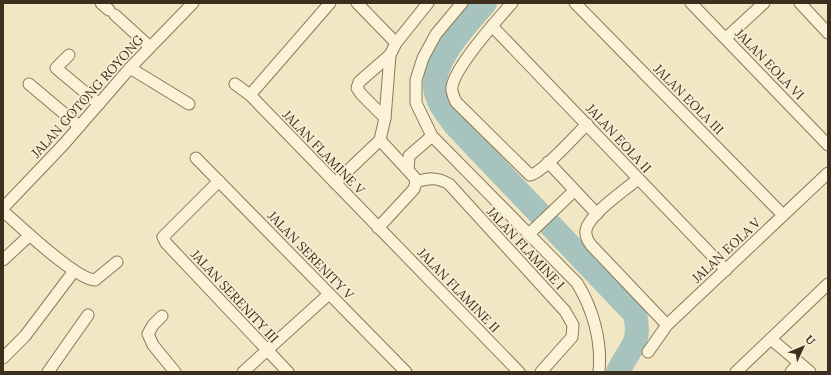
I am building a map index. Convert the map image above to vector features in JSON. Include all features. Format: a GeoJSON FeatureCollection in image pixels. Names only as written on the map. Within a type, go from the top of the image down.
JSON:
{"type":"FeatureCollection","features":[{"type":"Feature","properties":{"kind":"street","name":"JALAN GOTONG ROYONG"},"geometry":{"type":"LineString","coordinates":[[3,208],[99,104],[150,46],[193,3]]}},
{"type":"Feature","properties":{"kind":"street"},"geometry":{"type":"LineString","coordinates":[[250,95],[330,3]]}},
{"type":"Feature","properties":{"kind":"street"},"geometry":{"type":"LineString","coordinates":[[356,3],[396,43]]}},
{"type":"Feature","properties":{"kind":"street"},"geometry":{"type":"LineString","coordinates":[[335,183],[380,140],[385,118],[390,55],[396,43],[428,3]]}},
{"type":"Feature","properties":{"kind":"street"},"geometry":{"type":"LineString","coordinates":[[462,3],[436,34],[423,58],[416,80],[416,103],[432,136],[532,230],[577,283],[587,300],[596,324],[599,372]]}},
{"type":"Feature","properties":{"kind":"street"},"geometry":{"type":"LineString","coordinates":[[512,3],[492,26],[454,77],[451,89],[456,102],[528,174],[535,174],[587,124]]}},
{"type":"Feature","properties":{"kind":"street","name":"JALAN EOLA III"},"geometry":{"type":"LineString","coordinates":[[575,3],[783,215]]}},
{"type":"Feature","properties":{"kind":"street","name":"JALAN EOLA VI"},"geometry":{"type":"LineString","coordinates":[[691,3],[828,145]]}},
{"type":"Feature","properties":{"kind":"street"},"geometry":{"type":"LineString","coordinates":[[726,38],[764,3]]}},
{"type":"Feature","properties":{"kind":"street"},"geometry":{"type":"LineString","coordinates":[[800,3],[828,32]]}},
{"type":"Feature","properties":{"kind":"street"},"geometry":{"type":"LineString","coordinates":[[108,9],[150,46]]}},
{"type":"Feature","properties":{"kind":"street","name":"JALAN EOLA II"},"geometry":{"type":"LineString","coordinates":[[492,26],[726,270]]}},
{"type":"Feature","properties":{"kind":"street"},"geometry":{"type":"LineString","coordinates":[[69,55],[56,68],[99,104]]}},
{"type":"Feature","properties":{"kind":"street"},"geometry":{"type":"LineString","coordinates":[[385,118],[357,88],[359,82],[390,55]]}},
{"type":"Feature","properties":{"kind":"street"},"geometry":{"type":"LineString","coordinates":[[130,68],[189,104]]}},
{"type":"Feature","properties":{"kind":"street"},"geometry":{"type":"LineString","coordinates":[[29,84],[79,126]]}},
{"type":"Feature","properties":{"kind":"street","name":"JALAN FLAMINE V"},"geometry":{"type":"LineString","coordinates":[[235,84],[250,95],[378,228]]}},
{"type":"Feature","properties":{"kind":"street"},"geometry":{"type":"LineString","coordinates":[[408,170],[409,156],[432,136]]}},
{"type":"Feature","properties":{"kind":"street"},"geometry":{"type":"LineString","coordinates":[[378,228],[414,189],[416,182],[415,178],[380,140]]}},
{"type":"Feature","properties":{"kind":"street"},"geometry":{"type":"LineString","coordinates":[[394,154],[409,156]]}},
{"type":"Feature","properties":{"kind":"street","name":"JALAN SERENITY V"},"geometry":{"type":"LineString","coordinates":[[196,158],[406,372]]}},
{"type":"Feature","properties":{"kind":"street"},"geometry":{"type":"LineString","coordinates":[[548,162],[597,214]]}},
{"type":"Feature","properties":{"kind":"street","name":"JALAN EOLA V"},"geometry":{"type":"LineString","coordinates":[[648,352],[667,325],[828,173]]}},
{"type":"Feature","properties":{"kind":"street","name":"JALAN FLAMINE I"},"geometry":{"type":"LineString","coordinates":[[416,182],[429,179],[440,179],[448,184],[570,318],[574,333],[571,339],[541,372]]}},
{"type":"Feature","properties":{"kind":"street"},"geometry":{"type":"LineString","coordinates":[[638,179],[597,214],[586,231],[588,241],[667,325]]}},
{"type":"Feature","properties":{"kind":"street","name":"JALAN SERENITY III"},"geometry":{"type":"LineString","coordinates":[[219,181],[163,238],[166,243],[287,371]]}},
{"type":"Feature","properties":{"kind":"street"},"geometry":{"type":"LineString","coordinates":[[532,230],[574,191]]}},
{"type":"Feature","properties":{"kind":"street"},"geometry":{"type":"LineString","coordinates":[[3,211],[74,271],[92,280],[96,280],[117,262]]}},
{"type":"Feature","properties":{"kind":"street","name":"JALAN FLAMINE II"},"geometry":{"type":"LineString","coordinates":[[378,228],[519,372]]}},
{"type":"Feature","properties":{"kind":"street"},"geometry":{"type":"LineString","coordinates":[[3,260],[30,235]]}},
{"type":"Feature","properties":{"kind":"street"},"geometry":{"type":"LineString","coordinates":[[3,358],[25,336],[74,271]]}},
{"type":"Feature","properties":{"kind":"street"},"geometry":{"type":"LineString","coordinates":[[736,372],[827,285]]}},
{"type":"Feature","properties":{"kind":"street"},"geometry":{"type":"LineString","coordinates":[[243,372],[329,294]]}},
{"type":"Feature","properties":{"kind":"street"},"geometry":{"type":"LineString","coordinates":[[48,372],[88,315]]}},
{"type":"Feature","properties":{"kind":"street"},"geometry":{"type":"LineString","coordinates":[[162,316],[153,325],[148,334],[152,345],[175,372]]}},
{"type":"Feature","properties":{"kind":"street"},"geometry":{"type":"LineString","coordinates":[[771,339],[810,372]]}},
{"type":"Feature","properties":{"kind":"street"},"geometry":{"type":"LineString","coordinates":[[791,372],[799,363]]}},
{"type":"Feature","properties":{"kind":"waterway"},"geometry":{"type":"LineString","coordinates":[[485,3],[461,31],[445,53],[436,76],[435,87],[437,97],[442,107],[455,125],[635,314],[637,324],[636,339],[618,372]]}}]}
